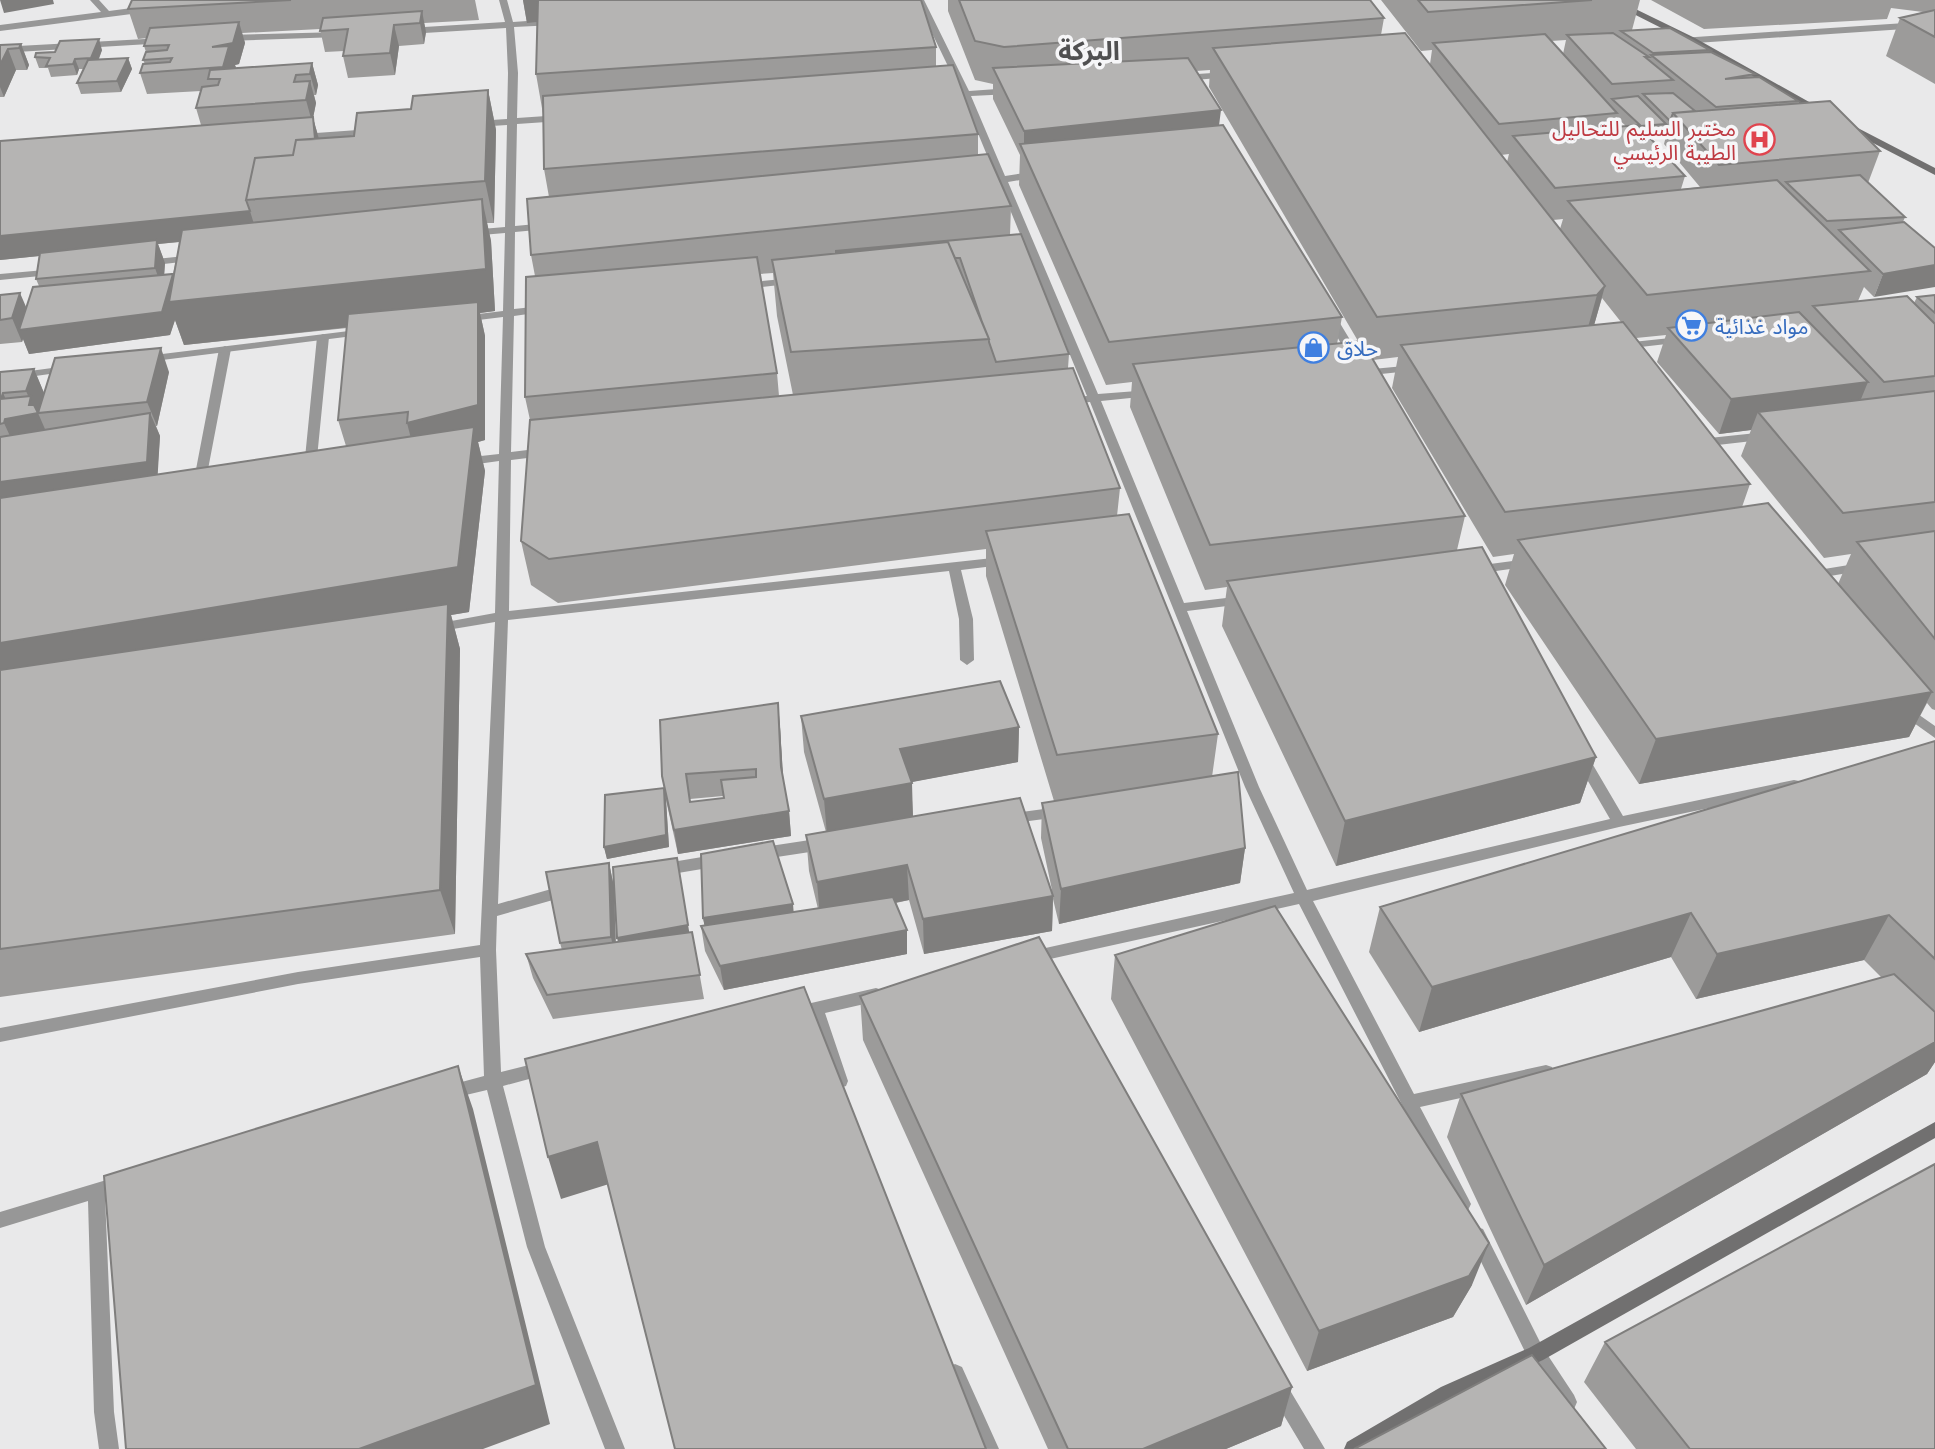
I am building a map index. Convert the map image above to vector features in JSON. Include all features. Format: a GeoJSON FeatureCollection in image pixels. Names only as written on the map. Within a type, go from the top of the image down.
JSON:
{"type":"FeatureCollection","features":[{"type":"Feature","properties":{"kind":"street"},"geometry":{"type":"LineString","coordinates":[[94,0],[107,14]]}},
{"type":"Feature","properties":{"kind":"street"},"geometry":{"type":"LineString","coordinates":[[503,0],[510,25],[513,73],[502,616],[488,950],[493,1080],[536,1247],[610,1448]]}},
{"type":"Feature","properties":{"kind":"street"},"geometry":{"type":"LineString","coordinates":[[907,1],[921,0],[966,94],[993,181],[1024,254],[1094,398],[1146,544],[1180,608],[1245,788],[1411,1102],[1536,1354],[1578,1417]]}},
{"type":"Feature","properties":{"kind":"street"},"geometry":{"type":"LineString","coordinates":[[1610,0],[1692,40],[1830,117]]}},
{"type":"Feature","properties":{"kind":"street"},"geometry":{"type":"LineString","coordinates":[[0,28],[159,7]]}},
{"type":"Feature","properties":{"kind":"street"},"geometry":{"type":"LineString","coordinates":[[397,32],[566,21]]}},
{"type":"Feature","properties":{"kind":"street"},"geometry":{"type":"LineString","coordinates":[[1664,42],[1935,24]]}},
{"type":"Feature","properties":{"kind":"street"},"geometry":{"type":"LineString","coordinates":[[209,39],[344,34]]}},
{"type":"Feature","properties":{"kind":"street"},"geometry":{"type":"LineString","coordinates":[[0,50],[169,41]]}},
{"type":"Feature","properties":{"kind":"street"},"geometry":{"type":"LineString","coordinates":[[1168,79],[1235,75]]}},
{"type":"Feature","properties":{"kind":"street"},"geometry":{"type":"LineString","coordinates":[[1194,77],[1201,89]]}},
{"type":"Feature","properties":{"kind":"street"},"geometry":{"type":"LineString","coordinates":[[939,95],[1028,90]]}},
{"type":"Feature","properties":{"kind":"street"},"geometry":{"type":"LineString","coordinates":[[470,124],[577,117]]}},
{"type":"Feature","properties":{"kind":"street"},"geometry":{"type":"LineString","coordinates":[[1842,123],[1935,172]]}},
{"type":"Feature","properties":{"kind":"street"},"geometry":{"type":"LineString","coordinates":[[290,138],[387,131]]}},
{"type":"Feature","properties":{"kind":"street"},"geometry":{"type":"LineString","coordinates":[[1839,137],[1865,136]]}},
{"type":"Feature","properties":{"kind":"street"},"geometry":{"type":"LineString","coordinates":[[993,181],[1052,172]]}},
{"type":"Feature","properties":{"kind":"street"},"geometry":{"type":"LineString","coordinates":[[455,235],[564,224]]}},
{"type":"Feature","properties":{"kind":"street"},"geometry":{"type":"LineString","coordinates":[[139,264],[212,257]]}},
{"type":"Feature","properties":{"kind":"street"},"geometry":{"type":"LineString","coordinates":[[0,277],[70,271]]}},
{"type":"Feature","properties":{"kind":"street"},"geometry":{"type":"LineString","coordinates":[[728,288],[811,279]]}},
{"type":"Feature","properties":{"kind":"street"},"geometry":{"type":"LineString","coordinates":[[1323,302],[1367,379]]}},
{"type":"Feature","properties":{"kind":"street"},"geometry":{"type":"LineString","coordinates":[[455,320],[549,308]]}},
{"type":"Feature","properties":{"kind":"street"},"geometry":{"type":"LineString","coordinates":[[133,361],[376,330]]}},
{"type":"Feature","properties":{"kind":"street"},"geometry":{"type":"LineString","coordinates":[[1608,336],[1625,358]]}},
{"type":"Feature","properties":{"kind":"street"},"geometry":{"type":"LineString","coordinates":[[308,484],[323,337]]}},
{"type":"Feature","properties":{"kind":"street"},"geometry":{"type":"LineString","coordinates":[[1603,348],[1699,338]]}},
{"type":"Feature","properties":{"kind":"street"},"geometry":{"type":"LineString","coordinates":[[197,500],[225,349]]}},
{"type":"Feature","properties":{"kind":"street"},"geometry":{"type":"LineString","coordinates":[[1350,374],[1367,379],[1430,366]]}},
{"type":"Feature","properties":{"kind":"street"},"geometry":{"type":"LineString","coordinates":[[0,378],[80,368]]}},
{"type":"Feature","properties":{"kind":"street"},"geometry":{"type":"LineString","coordinates":[[1053,402],[1161,392]]}},
{"type":"Feature","properties":{"kind":"street"},"geometry":{"type":"LineString","coordinates":[[1686,433],[1698,448],[1786,435]]}},
{"type":"Feature","properties":{"kind":"street"},"geometry":{"type":"LineString","coordinates":[[452,464],[559,451]]}},
{"type":"Feature","properties":{"kind":"street"},"geometry":{"type":"LineString","coordinates":[[421,630],[502,616],[1021,559]]}},
{"type":"Feature","properties":{"kind":"street"},"geometry":{"type":"LineString","coordinates":[[1469,570],[1541,562]]}},
{"type":"Feature","properties":{"kind":"street"},"geometry":{"type":"LineString","coordinates":[[1806,588],[1797,577],[1880,564]]}},
{"type":"Feature","properties":{"kind":"street"},"geometry":{"type":"LineString","coordinates":[[954,567],[966,619],[967,660]]}},
{"type":"Feature","properties":{"kind":"street"},"geometry":{"type":"LineString","coordinates":[[1180,608],[1260,598]]}},
{"type":"Feature","properties":{"kind":"street"},"geometry":{"type":"LineString","coordinates":[[1894,697],[1935,733]]}},
{"type":"Feature","properties":{"kind":"street"},"geometry":{"type":"LineString","coordinates":[[1571,740],[1619,822]]}},
{"type":"Feature","properties":{"kind":"street"},"geometry":{"type":"LineString","coordinates":[[1014,961],[1043,961],[1619,822],[1814,781]]}},
{"type":"Feature","properties":{"kind":"street"},"geometry":{"type":"LineString","coordinates":[[986,821],[1080,809]]}},
{"type":"Feature","properties":{"kind":"street"},"geometry":{"type":"LineString","coordinates":[[645,872],[840,842]]}},
{"type":"Feature","properties":{"kind":"street"},"geometry":{"type":"LineString","coordinates":[[490,912],[581,887]]}},
{"type":"Feature","properties":{"kind":"street"},"geometry":{"type":"LineString","coordinates":[[0,1035],[298,978],[488,950]]}},
{"type":"Feature","properties":{"kind":"street"},"geometry":{"type":"LineString","coordinates":[[775,1018],[895,990]]}},
{"type":"Feature","properties":{"kind":"street"},"geometry":{"type":"LineString","coordinates":[[815,1009],[847,1099]]}},
{"type":"Feature","properties":{"kind":"street"},"geometry":{"type":"LineString","coordinates":[[428,1098],[560,1065]]}},
{"type":"Feature","properties":{"kind":"street"},"geometry":{"type":"LineString","coordinates":[[1411,1102],[1561,1068]]}},
{"type":"Feature","properties":{"kind":"street"},"geometry":{"type":"LineString","coordinates":[[1354,1449],[1448,1394],[1536,1354],[1935,1129]]}},
{"type":"Feature","properties":{"kind":"street"},"geometry":{"type":"LineString","coordinates":[[0,1220],[145,1177]]}},
{"type":"Feature","properties":{"kind":"street"},"geometry":{"type":"LineString","coordinates":[[96,1191],[104,1412],[108,1449]]}},
{"type":"Feature","properties":{"kind":"street"},"geometry":{"type":"LineString","coordinates":[[945,1351],[989,1449]]}},
{"type":"Feature","properties":{"kind":"street"},"geometry":{"type":"LineString","coordinates":[[1272,1379],[1315,1449]]}},
{"type":"Feature","properties":{"kind":"building"},"geometry":{"type":"Polygon","coordinates":[[[132,0],[291,0],[128,9],[132,0]]]}},
{"type":"Feature","properties":{"kind":"building"},"geometry":{"type":"Polygon","coordinates":[[[538,0],[921,0],[936,47],[536,74],[538,0]]]}},
{"type":"Feature","properties":{"kind":"building"},"geometry":{"type":"Polygon","coordinates":[[[959,0],[1370,0],[1384,18],[1004,47],[975,41],[959,0]]]}},
{"type":"Feature","properties":{"kind":"building"},"geometry":{"type":"Polygon","coordinates":[[[1418,0],[1592,0],[1428,12],[1418,0]]]}},
{"type":"Feature","properties":{"kind":"building"},"geometry":{"type":"Polygon","coordinates":[[[1935,10],[1935,37],[1900,18],[1935,10]]]}},
{"type":"Feature","properties":{"kind":"building"},"geometry":{"type":"Polygon","coordinates":[[[422,11],[420,23],[394,25],[390,53],[343,56],[348,29],[320,31],[323,18],[422,11]]]}},
{"type":"Feature","properties":{"kind":"building"},"geometry":{"type":"Polygon","coordinates":[[[239,22],[233,43],[212,47],[229,46],[223,67],[140,73],[143,64],[170,62],[172,58],[143,60],[146,52],[167,50],[169,45],[144,46],[150,28],[239,22]]]}},
{"type":"Feature","properties":{"kind":"building"},"geometry":{"type":"Polygon","coordinates":[[[1670,28],[1710,50],[1653,53],[1621,31],[1670,28]]]}},
{"type":"Feature","properties":{"kind":"building"},"geometry":{"type":"Polygon","coordinates":[[[1405,33],[1605,286],[1597,295],[1377,317],[1213,48],[1405,33]]]}},
{"type":"Feature","properties":{"kind":"building"},"geometry":{"type":"Polygon","coordinates":[[[1613,33],[1649,57],[1645,57],[1673,80],[1612,84],[1567,35],[1613,33]]]}},
{"type":"Feature","properties":{"kind":"building"},"geometry":{"type":"Polygon","coordinates":[[[1545,34],[1617,113],[1499,124],[1433,43],[1545,34]]]}},
{"type":"Feature","properties":{"kind":"building"},"geometry":{"type":"Polygon","coordinates":[[[99,39],[91,58],[75,59],[73,64],[46,66],[50,58],[35,57],[36,53],[55,52],[60,41],[99,39]]]}},
{"type":"Feature","properties":{"kind":"building"},"geometry":{"type":"Polygon","coordinates":[[[21,44],[19,48],[8,49],[0,65],[0,45],[21,44]]]}},
{"type":"Feature","properties":{"kind":"building"},"geometry":{"type":"Polygon","coordinates":[[[1711,52],[1755,74],[1725,79],[1759,77],[1798,101],[1716,107],[1651,55],[1711,52]]]}},
{"type":"Feature","properties":{"kind":"building"},"geometry":{"type":"Polygon","coordinates":[[[128,58],[117,81],[77,83],[88,60],[128,58]]]}},
{"type":"Feature","properties":{"kind":"building"},"geometry":{"type":"Polygon","coordinates":[[[1188,58],[1221,110],[1024,131],[993,68],[1188,58]]]}},
{"type":"Feature","properties":{"kind":"building"},"geometry":{"type":"Polygon","coordinates":[[[312,63],[310,74],[296,75],[294,82],[310,81],[306,100],[196,108],[202,87],[218,85],[220,79],[208,79],[210,70],[312,63]]]}},
{"type":"Feature","properties":{"kind":"building"},"geometry":{"type":"Polygon","coordinates":[[[953,65],[978,134],[544,169],[543,96],[953,65]]]}},
{"type":"Feature","properties":{"kind":"building"},"geometry":{"type":"Polygon","coordinates":[[[488,90],[485,181],[246,200],[255,158],[293,155],[296,140],[354,136],[357,113],[411,109],[413,96],[488,90]]]}},
{"type":"Feature","properties":{"kind":"building"},"geometry":{"type":"Polygon","coordinates":[[[1673,93],[1695,111],[1673,113],[1670,121],[1643,94],[1673,93]]]}},
{"type":"Feature","properties":{"kind":"building"},"geometry":{"type":"Polygon","coordinates":[[[1638,96],[1666,124],[1641,126],[1612,99],[1638,96]]]}},
{"type":"Feature","properties":{"kind":"building"},"geometry":{"type":"Polygon","coordinates":[[[1830,101],[1880,151],[1719,165],[1673,113],[1830,101]]]}},
{"type":"Feature","properties":{"kind":"building"},"geometry":{"type":"Polygon","coordinates":[[[313,117],[315,139],[296,140],[293,155],[255,158],[246,200],[250,211],[0,236],[0,141],[313,117]]]}},
{"type":"Feature","properties":{"kind":"building"},"geometry":{"type":"Polygon","coordinates":[[[1223,125],[1342,317],[1109,342],[1020,144],[1223,125]]]}},
{"type":"Feature","properties":{"kind":"building"},"geometry":{"type":"Polygon","coordinates":[[[1638,125],[1685,176],[1555,188],[1513,136],[1638,125]]]}},
{"type":"Feature","properties":{"kind":"building"},"geometry":{"type":"Polygon","coordinates":[[[988,154],[1011,206],[531,255],[527,199],[988,154]]]}},
{"type":"Feature","properties":{"kind":"building"},"geometry":{"type":"Polygon","coordinates":[[[1860,175],[1905,217],[1827,221],[1786,182],[1860,175]]]}},
{"type":"Feature","properties":{"kind":"building"},"geometry":{"type":"Polygon","coordinates":[[[1777,180],[1870,271],[1647,295],[1568,201],[1777,180]]]}},
{"type":"Feature","properties":{"kind":"building"},"geometry":{"type":"Polygon","coordinates":[[[482,199],[486,269],[169,302],[182,230],[482,199]]]}},
{"type":"Feature","properties":{"kind":"building"},"geometry":{"type":"Polygon","coordinates":[[[1904,222],[1935,248],[1935,265],[1883,274],[1839,230],[1904,222]]]}},
{"type":"Feature","properties":{"kind":"building"},"geometry":{"type":"Polygon","coordinates":[[[1021,234],[1069,354],[996,362],[960,258],[955,258],[948,242],[836,253],[836,251],[1021,234]]]}},
{"type":"Feature","properties":{"kind":"building"},"geometry":{"type":"Polygon","coordinates":[[[157,240],[155,268],[36,279],[40,253],[157,240]]]}},
{"type":"Feature","properties":{"kind":"building"},"geometry":{"type":"Polygon","coordinates":[[[948,242],[989,339],[791,352],[772,260],[948,242]]]}},
{"type":"Feature","properties":{"kind":"building"},"geometry":{"type":"Polygon","coordinates":[[[757,257],[777,373],[525,397],[526,277],[757,257]]]}},
{"type":"Feature","properties":{"kind":"building"},"geometry":{"type":"Polygon","coordinates":[[[173,274],[162,312],[19,330],[33,287],[173,274]]]}},
{"type":"Feature","properties":{"kind":"building"},"geometry":{"type":"Polygon","coordinates":[[[20,293],[12,318],[0,320],[0,295],[20,293]]]}},
{"type":"Feature","properties":{"kind":"building"},"geometry":{"type":"Polygon","coordinates":[[[1935,295],[1935,313],[1917,297],[1935,295]]]}},
{"type":"Feature","properties":{"kind":"building"},"geometry":{"type":"Polygon","coordinates":[[[1907,296],[1935,324],[1935,376],[1884,382],[1813,306],[1907,296]]]}},
{"type":"Feature","properties":{"kind":"building"},"geometry":{"type":"Polygon","coordinates":[[[478,302],[478,405],[407,423],[408,412],[338,420],[348,314],[478,302]]]}},
{"type":"Feature","properties":{"kind":"building"},"geometry":{"type":"Polygon","coordinates":[[[1799,312],[1868,382],[1731,399],[1668,328],[1799,312]]]}},
{"type":"Feature","properties":{"kind":"building"},"geometry":{"type":"Polygon","coordinates":[[[1623,322],[1750,484],[1505,512],[1401,345],[1623,322]]]}},
{"type":"Feature","properties":{"kind":"building"},"geometry":{"type":"Polygon","coordinates":[[[1362,341],[1465,516],[1210,545],[1133,364],[1362,341]]]}},
{"type":"Feature","properties":{"kind":"building"},"geometry":{"type":"Polygon","coordinates":[[[161,348],[147,402],[38,413],[55,358],[161,348]]]}},
{"type":"Feature","properties":{"kind":"building"},"geometry":{"type":"Polygon","coordinates":[[[1073,368],[1120,488],[549,559],[521,541],[530,420],[1073,368]]]}},
{"type":"Feature","properties":{"kind":"building"},"geometry":{"type":"Polygon","coordinates":[[[34,369],[26,391],[3,393],[1,399],[31,396],[29,405],[34,405],[38,413],[5,419],[4,423],[0,424],[0,372],[34,369]]]}},
{"type":"Feature","properties":{"kind":"building"},"geometry":{"type":"Polygon","coordinates":[[[1935,391],[1935,502],[1843,513],[1758,412],[1935,391]]]}},
{"type":"Feature","properties":{"kind":"building"},"geometry":{"type":"Polygon","coordinates":[[[150,413],[147,462],[0,482],[0,437],[150,413]]]}},
{"type":"Feature","properties":{"kind":"building"},"geometry":{"type":"Polygon","coordinates":[[[474,427],[458,567],[0,643],[0,498],[474,427]]]}},
{"type":"Feature","properties":{"kind":"building"},"geometry":{"type":"Polygon","coordinates":[[[1768,503],[1932,692],[1656,739],[1518,540],[1768,503]]]}},
{"type":"Feature","properties":{"kind":"building"},"geometry":{"type":"Polygon","coordinates":[[[1129,514],[1218,734],[1057,755],[986,531],[1129,514]]]}},
{"type":"Feature","properties":{"kind":"building"},"geometry":{"type":"Polygon","coordinates":[[[1935,531],[1935,639],[1857,542],[1935,531]]]}},
{"type":"Feature","properties":{"kind":"building"},"geometry":{"type":"Polygon","coordinates":[[[1482,547],[1596,757],[1345,821],[1227,581],[1482,547]]]}},
{"type":"Feature","properties":{"kind":"building"},"geometry":{"type":"Polygon","coordinates":[[[448,604],[440,890],[0,949],[0,670],[448,604]]]}},
{"type":"Feature","properties":{"kind":"building"},"geometry":{"type":"Polygon","coordinates":[[[1000,681],[1019,727],[900,749],[912,783],[824,799],[801,716],[1000,681]]]}},
{"type":"Feature","properties":{"kind":"building"},"geometry":{"type":"Polygon","coordinates":[[[778,703],[781,767],[789,811],[674,830],[662,776],[660,720],[778,703]],[[756,769],[686,774],[690,802],[724,798],[721,780],[756,777],[756,769]]]}},
{"type":"Feature","properties":{"kind":"building"},"geometry":{"type":"Polygon","coordinates":[[[1935,741],[1935,959],[1889,915],[1717,954],[1691,913],[1432,987],[1380,907],[1935,741]]]}},
{"type":"Feature","properties":{"kind":"building"},"geometry":{"type":"Polygon","coordinates":[[[1238,772],[1245,848],[1061,889],[1042,803],[1238,772]]]}},
{"type":"Feature","properties":{"kind":"building"},"geometry":{"type":"Polygon","coordinates":[[[664,788],[666,835],[604,847],[605,795],[664,788]]]}},
{"type":"Feature","properties":{"kind":"building"},"geometry":{"type":"Polygon","coordinates":[[[1020,798],[1053,896],[923,919],[907,865],[817,882],[806,835],[1020,798]]]}},
{"type":"Feature","properties":{"kind":"building"},"geometry":{"type":"Polygon","coordinates":[[[773,841],[793,904],[703,918],[701,854],[773,841]]]}},
{"type":"Feature","properties":{"kind":"building"},"geometry":{"type":"Polygon","coordinates":[[[677,858],[688,925],[617,938],[613,867],[677,858]]]}},
{"type":"Feature","properties":{"kind":"building"},"geometry":{"type":"Polygon","coordinates":[[[609,863],[611,937],[560,943],[546,872],[609,863]]]}},
{"type":"Feature","properties":{"kind":"building"},"geometry":{"type":"Polygon","coordinates":[[[893,897],[907,930],[720,966],[701,926],[893,897]]]}},
{"type":"Feature","properties":{"kind":"building"},"geometry":{"type":"Polygon","coordinates":[[[1275,906],[1489,1243],[1469,1276],[1319,1331],[1115,955],[1275,906]]]}},
{"type":"Feature","properties":{"kind":"building"},"geometry":{"type":"Polygon","coordinates":[[[692,932],[700,975],[547,995],[526,954],[692,932]]]}},
{"type":"Feature","properties":{"kind":"building"},"geometry":{"type":"Polygon","coordinates":[[[1039,937],[1292,1387],[1143,1449],[1068,1449],[860,996],[1039,937]]]}},
{"type":"Feature","properties":{"kind":"building"},"geometry":{"type":"Polygon","coordinates":[[[1894,974],[1935,1012],[1935,1042],[1544,1265],[1461,1094],[1894,974]]]}},
{"type":"Feature","properties":{"kind":"building"},"geometry":{"type":"Polygon","coordinates":[[[804,987],[986,1449],[675,1449],[597,1142],[548,1157],[525,1059],[804,987]]]}},
{"type":"Feature","properties":{"kind":"building"},"geometry":{"type":"Polygon","coordinates":[[[458,1066],[536,1385],[359,1449],[126,1449],[104,1176],[458,1066]]]}},
{"type":"Feature","properties":{"kind":"building"},"geometry":{"type":"Polygon","coordinates":[[[1935,1164],[1935,1449],[1690,1449],[1605,1342],[1935,1164]]]}},
{"type":"Feature","properties":{"kind":"building"},"geometry":{"type":"Polygon","coordinates":[[[1532,1355],[1606,1449],[1354,1449],[1532,1355]]]}},
{"type":"Feature","properties":{"kind":"place","name":"مختبر السليم للتحاليل الطيبة الرئيسي"},"geometry":{"type":"Point","coordinates":[1759,140]}},
{"type":"Feature","properties":{"kind":"place","name":"مواد غذائية"},"geometry":{"type":"Point","coordinates":[1692,326]}},
{"type":"Feature","properties":{"kind":"place","name":"حلاق"},"geometry":{"type":"Point","coordinates":[1314,348]}},
{"type":"Feature","properties":{"kind":"district","name":"البركة"},"geometry":{"type":"Point","coordinates":[1089,51]}}]}
